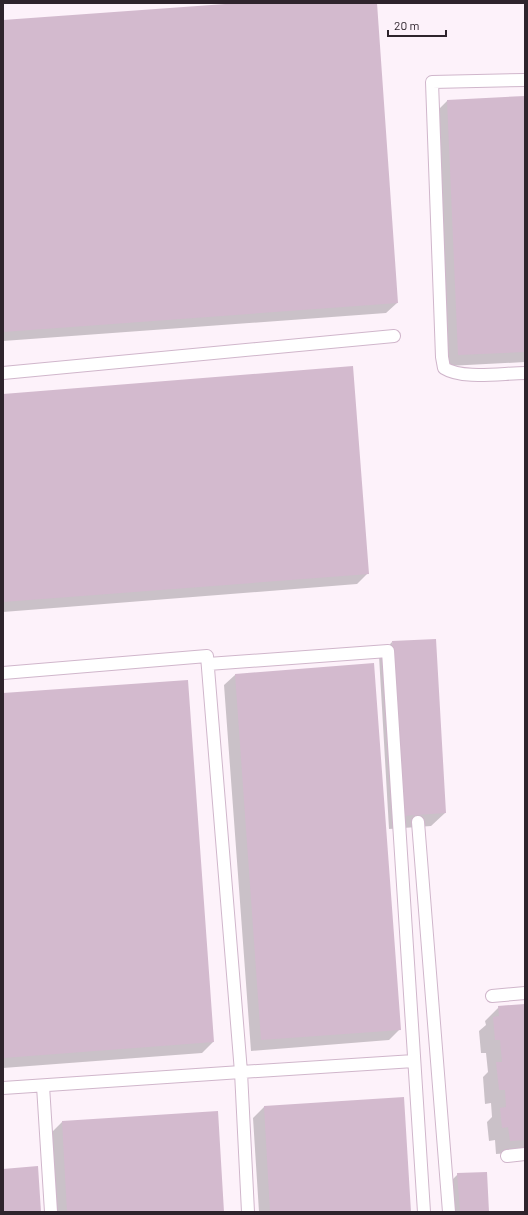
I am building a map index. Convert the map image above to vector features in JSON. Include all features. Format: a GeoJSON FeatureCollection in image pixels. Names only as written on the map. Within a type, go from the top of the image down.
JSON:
{"type":"FeatureCollection","features":[{"type":"Feature","properties":{"kind":"lane"},"geometry":{"type":"LineString","coordinates":[[525,80],[432,82],[442,357],[444,368],[453,374],[525,373]]}},
{"type":"Feature","properties":{"kind":"lane"},"geometry":{"type":"LineString","coordinates":[[3,373],[394,336]]}},
{"type":"Feature","properties":{"kind":"lane"},"geometry":{"type":"LineString","coordinates":[[208,664],[388,651],[424,1212]]}},
{"type":"Feature","properties":{"kind":"lane"},"geometry":{"type":"LineString","coordinates":[[3,673],[207,656],[241,1072],[248,1212]]}},
{"type":"Feature","properties":{"kind":"lane"},"geometry":{"type":"LineString","coordinates":[[418,822],[449,1212]]}},
{"type":"Feature","properties":{"kind":"lane"},"geometry":{"type":"LineString","coordinates":[[492,996],[525,993]]}},
{"type":"Feature","properties":{"kind":"lane"},"geometry":{"type":"LineString","coordinates":[[3,1088],[414,1061]]}},
{"type":"Feature","properties":{"kind":"lane"},"geometry":{"type":"LineString","coordinates":[[43,1086],[51,1212]]}},
{"type":"Feature","properties":{"kind":"lane"},"geometry":{"type":"LineString","coordinates":[[507,1156],[525,1154]]}},
{"type":"Feature","properties":{"kind":"building"},"geometry":{"type":"Polygon","coordinates":[[[239,3],[377,3],[398,303],[3,332],[3,20],[239,3]]]}},
{"type":"Feature","properties":{"kind":"building"},"geometry":{"type":"Polygon","coordinates":[[[525,96],[525,352],[458,355],[447,100],[525,96]]]}},
{"type":"Feature","properties":{"kind":"building"},"geometry":{"type":"Polygon","coordinates":[[[353,366],[369,574],[3,602],[3,394],[353,366]]]}},
{"type":"Feature","properties":{"kind":"building"},"geometry":{"type":"Polygon","coordinates":[[[436,639],[446,813],[402,816],[392,641],[436,639]]]}},
{"type":"Feature","properties":{"kind":"building"},"geometry":{"type":"Polygon","coordinates":[[[374,663],[401,1030],[261,1040],[235,674],[374,663]]]}},
{"type":"Feature","properties":{"kind":"building"},"geometry":{"type":"Polygon","coordinates":[[[188,680],[214,1042],[3,1058],[3,693],[188,680]]]}},
{"type":"Feature","properties":{"kind":"building"},"geometry":{"type":"Polygon","coordinates":[[[525,1004],[525,1140],[510,1141],[508,1127],[502,1128],[500,1108],[506,1107],[505,1090],[499,1090],[496,1062],[502,1062],[500,1040],[495,1040],[493,1017],[499,1016],[498,1006],[525,1004]]]}},
{"type":"Feature","properties":{"kind":"building"},"geometry":{"type":"Polygon","coordinates":[[[404,1097],[411,1212],[270,1212],[264,1106],[404,1097]]]}},
{"type":"Feature","properties":{"kind":"building"},"geometry":{"type":"Polygon","coordinates":[[[218,1111],[224,1212],[67,1212],[62,1121],[218,1111]]]}},
{"type":"Feature","properties":{"kind":"building"},"geometry":{"type":"Polygon","coordinates":[[[38,1166],[41,1212],[3,1212],[3,1169],[38,1166]]]}},
{"type":"Feature","properties":{"kind":"building"},"geometry":{"type":"Polygon","coordinates":[[[487,1172],[489,1212],[460,1212],[457,1173],[487,1172]]]}}]}
